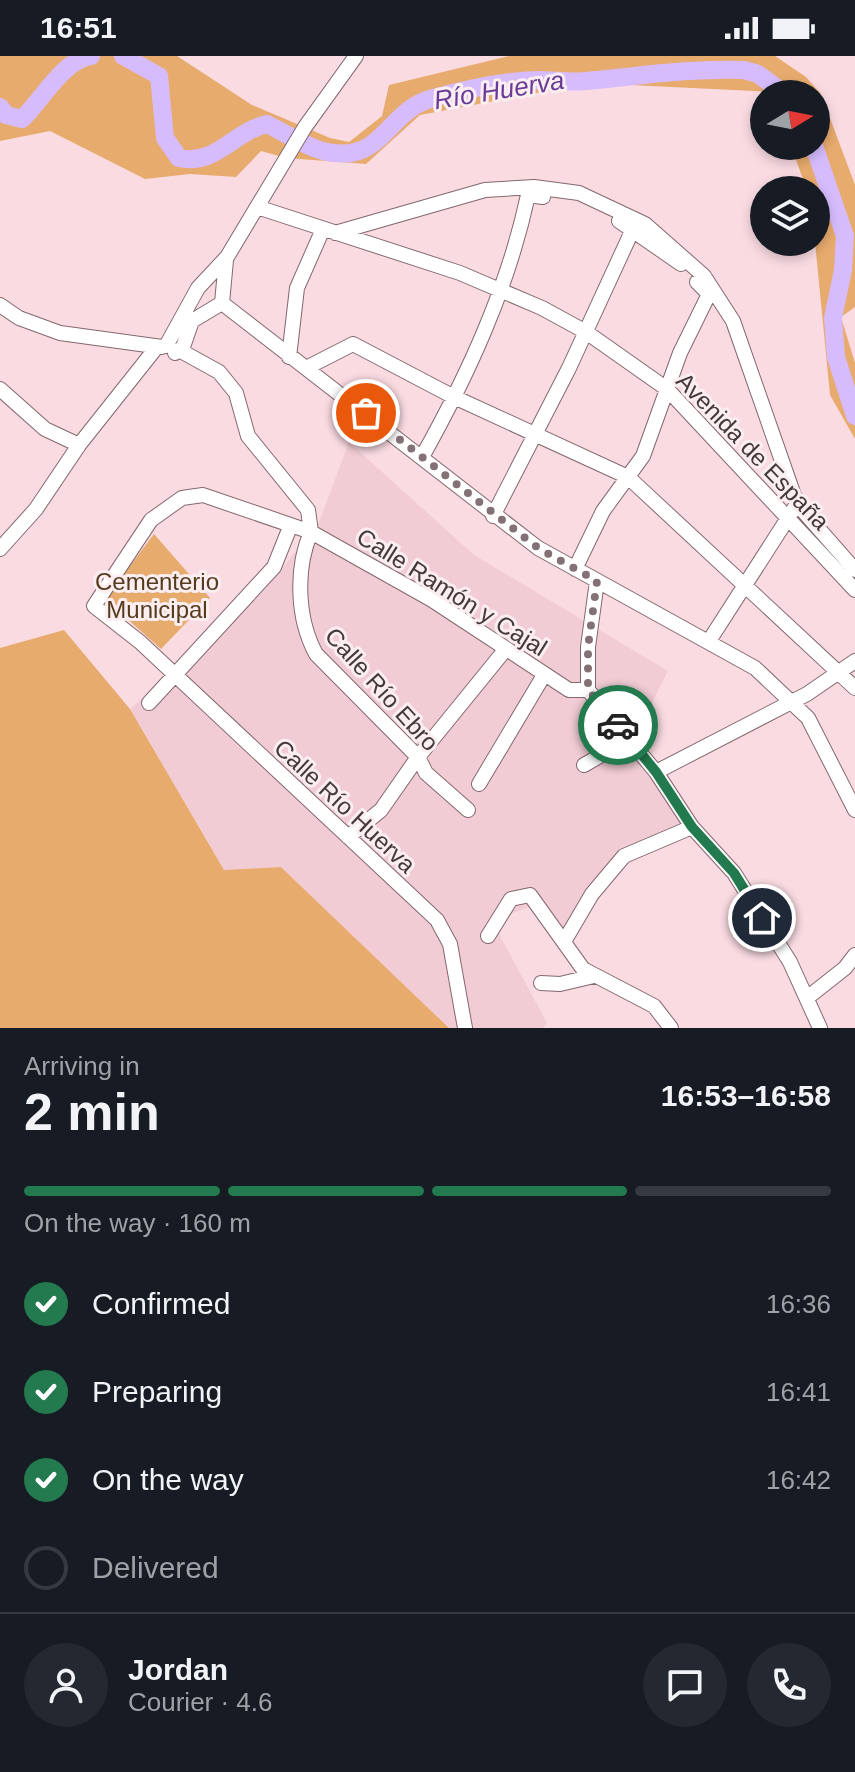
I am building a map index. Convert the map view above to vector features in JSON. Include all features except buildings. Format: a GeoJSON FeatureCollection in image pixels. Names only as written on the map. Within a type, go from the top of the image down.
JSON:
{"type":"FeatureCollection","features":[{"type":"Feature","properties":{"kind":"street"},"geometry":{"type":"LineString","coordinates":[[168,348],[168,337],[196,295],[214,284],[305,127],[356,56]]}},
{"type":"Feature","properties":{"kind":"street"},"geometry":{"type":"LineString","coordinates":[[289,357],[297,288],[329,231],[485,190],[534,187],[579,193],[645,224],[687,257],[714,287],[727,310],[797,504],[855,570]]}},
{"type":"Feature","properties":{"kind":"street"},"geometry":{"type":"LineString","coordinates":[[422,457],[454,397],[501,292],[516,250],[528,195],[565,199],[599,209],[677,260],[709,294],[667,389],[643,456],[603,511],[575,569]]}},
{"type":"Feature","properties":{"kind":"street","name":"Avenida de España"},"geometry":{"type":"LineString","coordinates":[[257,207],[460,273],[542,308],[586,332],[667,389],[855,590]]}},
{"type":"Feature","properties":{"kind":"street"},"geometry":{"type":"LineString","coordinates":[[493,516],[586,332],[633,229]]}},
{"type":"Feature","properties":{"kind":"street"},"geometry":{"type":"LineString","coordinates":[[214,284],[222,303],[538,548],[755,668],[808,718],[855,810]]}},
{"type":"Feature","properties":{"kind":"street"},"geometry":{"type":"LineString","coordinates":[[196,295],[198,303],[207,309]]}},
{"type":"Feature","properties":{"kind":"street"},"geometry":{"type":"LineString","coordinates":[[0,549],[36,509],[79,445],[190,323],[207,309],[222,303]]}},
{"type":"Feature","properties":{"kind":"street"},"geometry":{"type":"LineString","coordinates":[[0,305],[19,318],[60,333],[110,337],[168,348],[219,372],[236,393],[248,436],[308,510],[311,532]]}},
{"type":"Feature","properties":{"kind":"street"},"geometry":{"type":"LineString","coordinates":[[308,367],[353,344],[454,397],[628,477],[748,585],[855,688]]}},
{"type":"Feature","properties":{"kind":"street"},"geometry":{"type":"LineString","coordinates":[[0,389],[45,429],[79,445]]}},
{"type":"Feature","properties":{"kind":"street","name":"Calle Ramón y Cajal"},"geometry":{"type":"LineString","coordinates":[[94,606],[151,520],[182,498],[203,495],[311,532],[432,600],[569,690],[588,690]]}},
{"type":"Feature","properties":{"kind":"street"},"geometry":{"type":"LineString","coordinates":[[709,641],[748,585],[797,504]]}},
{"type":"Feature","properties":{"kind":"street"},"geometry":{"type":"LineString","coordinates":[[149,703],[274,567],[290,527]]}},
{"type":"Feature","properties":{"kind":"street","name":"Calle Río Ebro"},"geometry":{"type":"LineString","coordinates":[[311,532],[302,562],[305,634],[316,654],[418,757],[426,773],[468,810]]}},
{"type":"Feature","properties":{"kind":"street"},"geometry":{"type":"LineString","coordinates":[[597,581],[588,647],[588,690],[656,772],[692,827],[734,873],[790,962],[820,1028]]}},
{"type":"Feature","properties":{"kind":"street","name":"Calle Río Huerva"},"geometry":{"type":"LineString","coordinates":[[94,606],[140,642],[174,678],[437,920],[450,944],[465,1028]]}},
{"type":"Feature","properties":{"kind":"street"},"geometry":{"type":"LineString","coordinates":[[348,837],[381,810],[418,757],[505,650]]}},
{"type":"Feature","properties":{"kind":"street"},"geometry":{"type":"LineString","coordinates":[[656,772],[776,707],[793,702],[855,661]]}},
{"type":"Feature","properties":{"kind":"street"},"geometry":{"type":"LineString","coordinates":[[479,784],[544,675]]}},
{"type":"Feature","properties":{"kind":"street"},"geometry":{"type":"LineString","coordinates":[[584,765],[629,739]]}},
{"type":"Feature","properties":{"kind":"street"},"geometry":{"type":"LineString","coordinates":[[565,940],[592,894],[624,856],[692,827]]}},
{"type":"Feature","properties":{"kind":"street"},"geometry":{"type":"LineString","coordinates":[[488,936],[511,899],[530,895],[583,969],[654,1006],[671,1028]]}},
{"type":"Feature","properties":{"kind":"street"},"geometry":{"type":"LineString","coordinates":[[807,998],[855,955]]}},
{"type":"Feature","properties":{"kind":"street"},"geometry":{"type":"LineString","coordinates":[[541,983],[560,984],[594,976]]}},
{"type":"Feature","properties":{"kind":"shaded area"},"geometry":{"type":"Polygon","coordinates":[[[349,442],[474,555],[668,671],[632,743],[690,823],[625,849],[569,941],[535,905],[502,917],[499,934],[547,1023],[543,1028],[449,1028],[281,867],[224,870],[130,709],[264,591],[319,522],[349,442]]]}},
{"type":"Feature","properties":{"kind":"green space"},"geometry":{"type":"Polygon","coordinates":[[[0,56],[177,56],[252,105],[330,138],[349,142],[382,116],[389,85],[509,56],[775,56],[809,80],[750,80],[750,91],[589,83],[420,115],[366,164],[286,158],[261,151],[236,177],[190,174],[145,179],[50,131],[0,141],[0,56]]]}},
{"type":"Feature","properties":{"kind":"green space"},"geometry":{"type":"Polygon","coordinates":[[[830,118],[855,185],[855,307],[841,317],[855,363],[855,439],[830,395],[816,256],[830,256],[830,176],[802,176],[796,160],[830,160],[830,118]]]}},
{"type":"Feature","properties":{"kind":"green space","name":"Cementerio Municipal"},"geometry":{"type":"Polygon","coordinates":[[[154,534],[210,598],[161,649],[105,599],[154,534]]]}},
{"type":"Feature","properties":{"kind":"green space"},"geometry":{"type":"Polygon","coordinates":[[[64,630],[130,709],[224,870],[281,867],[449,1028],[0,1028],[0,648],[64,630]]]}},
{"type":"Feature","properties":{"kind":"waterway","name":"Río Huerva"},"geometry":{"type":"LineString","coordinates":[[0,107],[6,115],[22,119],[62,73],[81,59],[91,56]]}},
{"type":"Feature","properties":{"kind":"waterway","name":"Río Huerva"},"geometry":{"type":"LineString","coordinates":[[123,56],[159,76],[165,138],[179,158],[192,159],[214,153],[267,124],[318,149],[351,153],[372,144],[418,104],[456,92],[511,82],[580,82],[724,70],[744,70],[766,80]]}},
{"type":"Feature","properties":{"kind":"waterway","name":"Río Huerva"},"geometry":{"type":"LineString","coordinates":[[819,160],[845,236],[843,270],[833,318],[836,357],[855,416]]}},
{"type":"Feature","properties":{"kind":"way so far"},"geometry":{"type":"LineString","coordinates":[[366,413],[493,516],[538,548],[597,581],[588,647],[588,690],[618,725]]}},
{"type":"Feature","properties":{"kind":"route"},"geometry":{"type":"LineString","coordinates":[[618,725],[648,760],[692,827],[734,873],[762,918]]}}]}
